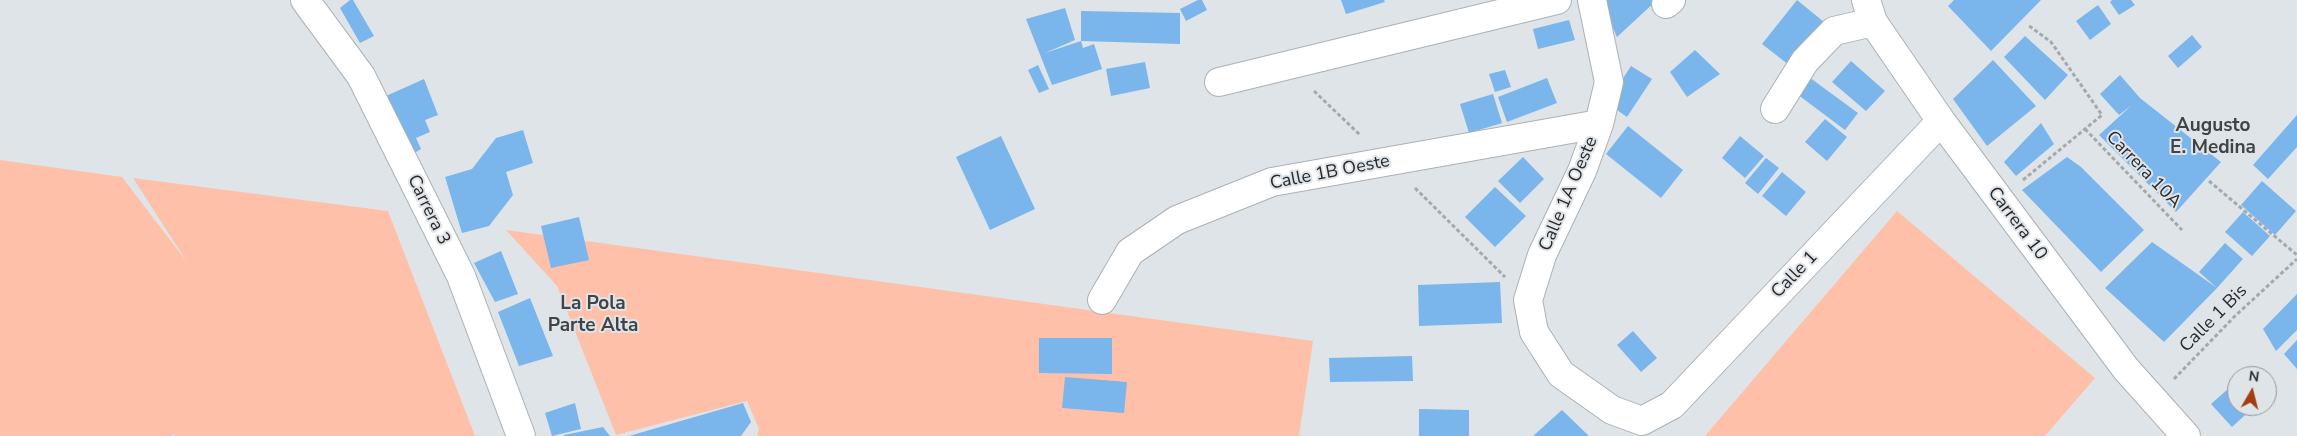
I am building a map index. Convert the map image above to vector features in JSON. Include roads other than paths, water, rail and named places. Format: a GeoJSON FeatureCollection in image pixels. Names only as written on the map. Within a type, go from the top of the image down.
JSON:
{"type":"FeatureCollection","features":[{"type":"Feature","properties":{"kind":"street","name":"Carrera 3"},"geometry":{"type":"LineString","coordinates":[[305,0],[361,76],[461,276],[521,436]]}},
{"type":"Feature","properties":{"kind":"street"},"geometry":{"type":"LineString","coordinates":[[1220,82],[1557,0]]}},
{"type":"Feature","properties":{"kind":"street","name":"Calle 1A Oeste"},"geometry":{"type":"LineString","coordinates":[[1528,300],[1542,255],[1582,171],[1599,124],[1609,82],[1592,0]]}},
{"type":"Feature","properties":{"kind":"street"},"geometry":{"type":"LineString","coordinates":[[1775,109],[1805,61],[1834,31],[1869,11]]}},
{"type":"Feature","properties":{"kind":"street","name":"Carrera 10"},"geometry":{"type":"LineString","coordinates":[[1869,11],[1941,121],[1999,199],[2126,369],[2186,436]]}},
{"type":"Feature","properties":{"kind":"street","name":"Calle 1"},"geometry":{"type":"LineString","coordinates":[[1528,300],[1534,332],[1561,374],[1612,410],[1642,421],[1672,405],[1941,121]]}},
{"type":"Feature","properties":{"kind":"street","name":"Calle 1B Oeste"},"geometry":{"type":"LineString","coordinates":[[1102,300],[1130,252],[1177,220],[1272,182],[1599,124]]}},
{"type":"Feature","properties":{"kind":"district","name":"Augusto E. Medina"},"geometry":{"type":"Point","coordinates":[2213,137]}},
{"type":"Feature","properties":{"kind":"district","name":"La Pola Parte Alta"},"geometry":{"type":"Point","coordinates":[593,315]}}]}
